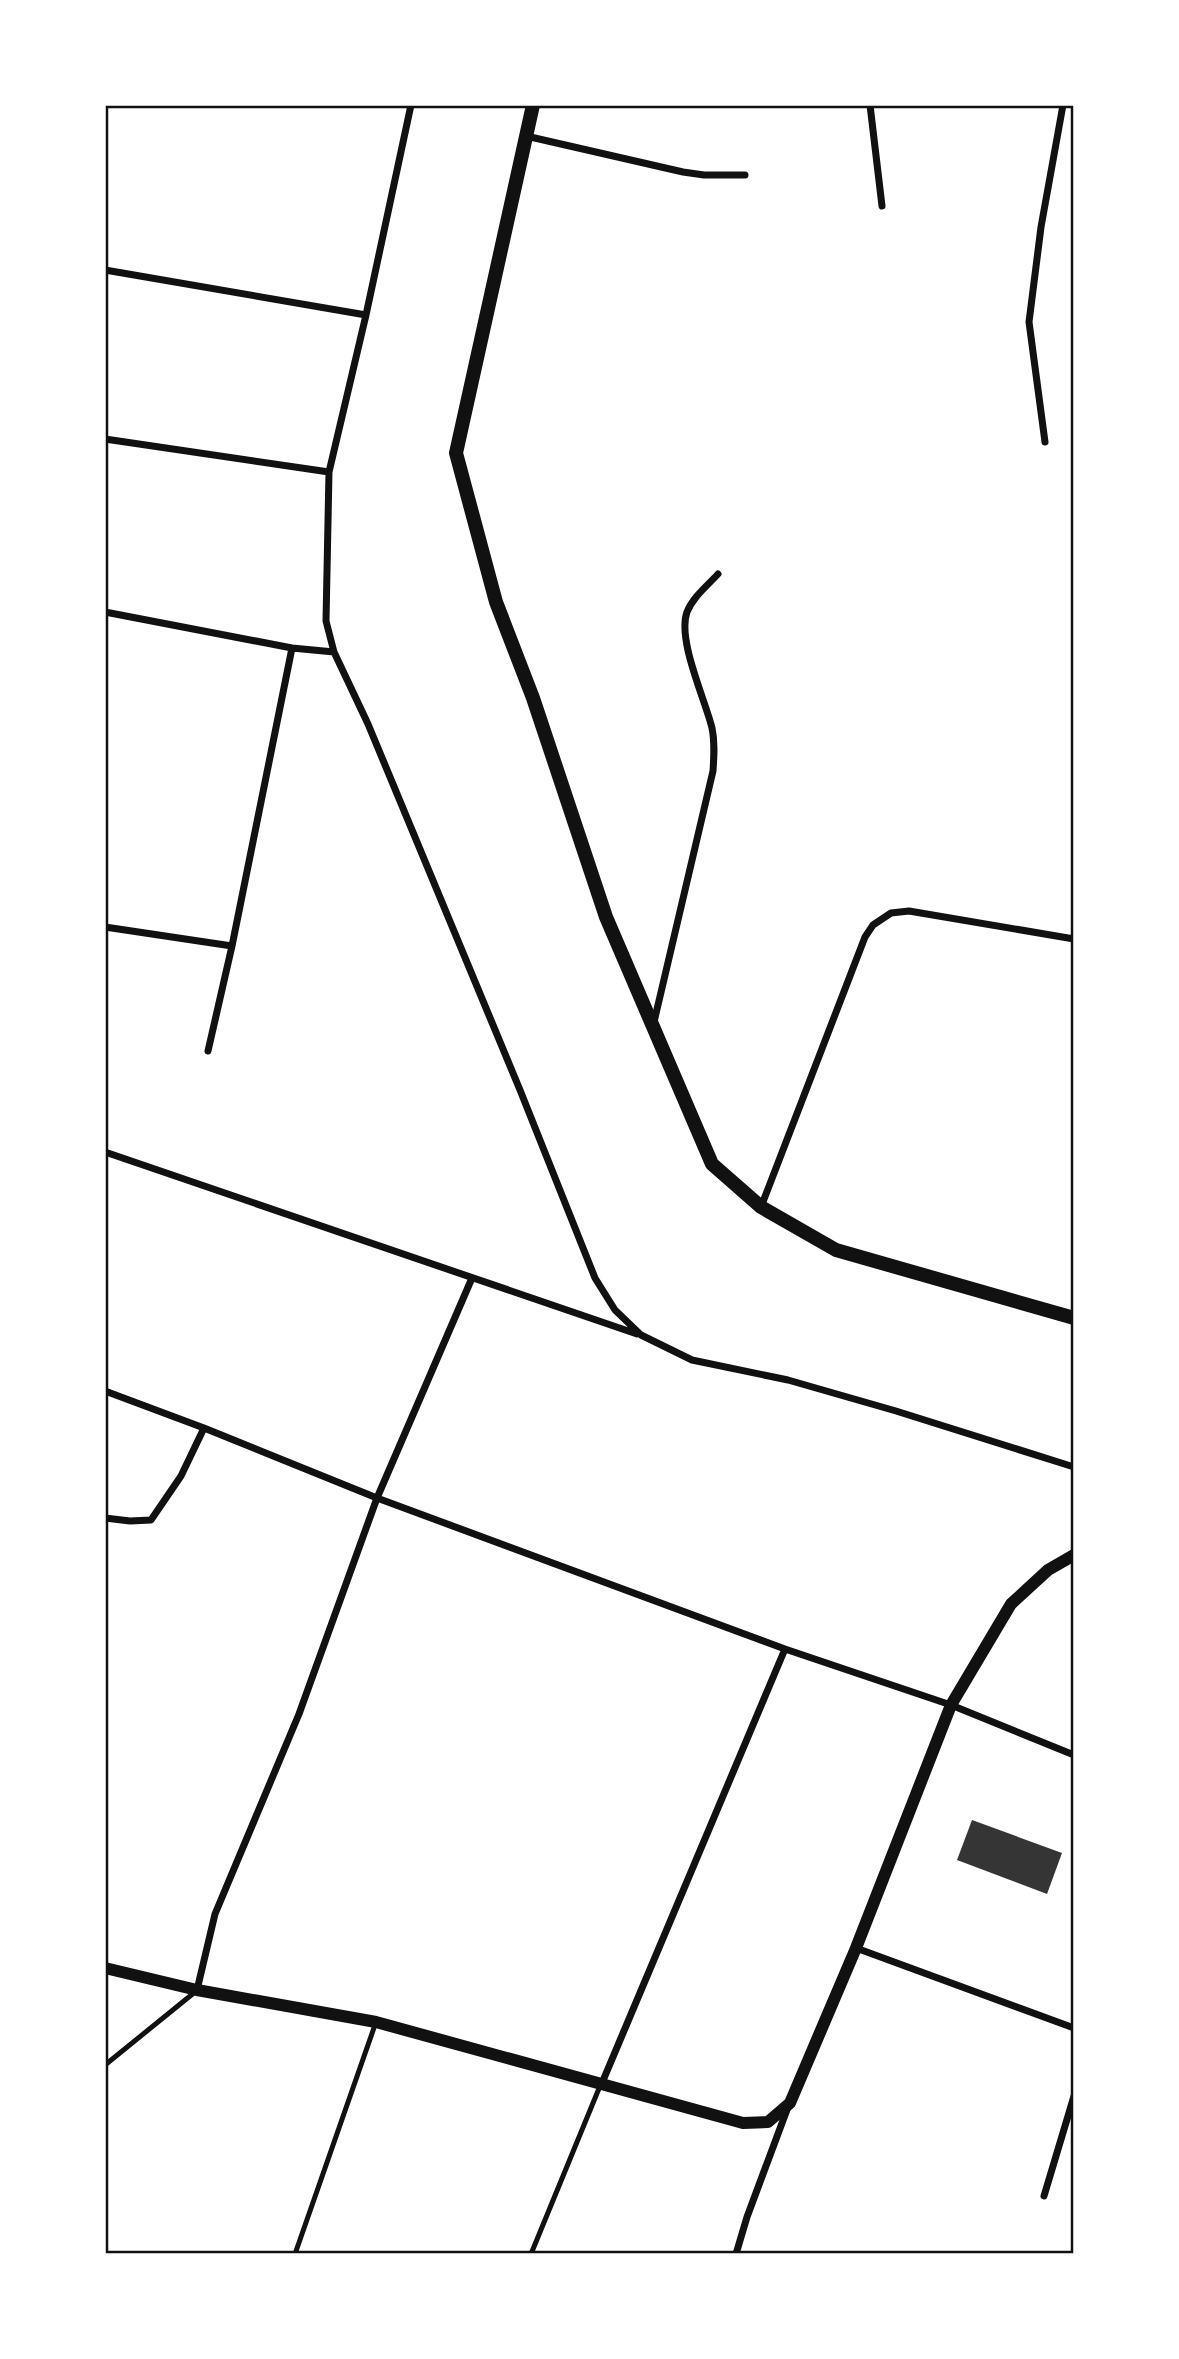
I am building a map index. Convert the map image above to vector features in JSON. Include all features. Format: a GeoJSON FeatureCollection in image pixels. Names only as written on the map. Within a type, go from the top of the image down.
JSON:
{"type":"FeatureCollection","features":[{"type":"Feature","properties":{"kind":"main road"},"geometry":{"type":"LineString","coordinates":[[533,105],[456,453],[496,602],[533,698],[606,917],[712,1164],[761,1207],[836,1250],[1074,1318]]}},
{"type":"Feature","properties":{"kind":"street"},"geometry":{"type":"LineString","coordinates":[[411,105],[329,472],[326,621],[334,652],[368,724],[595,1278],[615,1310],[641,1335]]}},
{"type":"Feature","properties":{"kind":"street"},"geometry":{"type":"LineString","coordinates":[[870,105],[882,206]]}},
{"type":"Feature","properties":{"kind":"street"},"geometry":{"type":"LineString","coordinates":[[1045,442],[1029,322],[1041,227],[1063,105]]}},
{"type":"Feature","properties":{"kind":"street"},"geometry":{"type":"LineString","coordinates":[[526,136],[683,172],[745,174]]}},
{"type":"Feature","properties":{"kind":"street"},"geometry":{"type":"LineString","coordinates":[[105,270],[366,315]]}},
{"type":"Feature","properties":{"kind":"street"},"geometry":{"type":"LineString","coordinates":[[105,439],[329,472]]}},
{"type":"Feature","properties":{"kind":"street"},"geometry":{"type":"LineString","coordinates":[[653,1026],[713,771],[715,745],[692,665],[686,615],[693,601],[718,574]]}},
{"type":"Feature","properties":{"kind":"street"},"geometry":{"type":"LineString","coordinates":[[105,612],[292,648],[334,652]]}},
{"type":"Feature","properties":{"kind":"street"},"geometry":{"type":"LineString","coordinates":[[208,1052],[233,947],[292,648]]}},
{"type":"Feature","properties":{"kind":"street"},"geometry":{"type":"LineString","coordinates":[[761,1207],[836,1007],[865,937],[873,925],[891,913],[909,911],[1074,939]]}},
{"type":"Feature","properties":{"kind":"street"},"geometry":{"type":"LineString","coordinates":[[105,927],[233,947]]}},
{"type":"Feature","properties":{"kind":"street"},"geometry":{"type":"LineString","coordinates":[[105,1152],[641,1335],[692,1360],[788,1380],[1074,1467]]}},
{"type":"Feature","properties":{"kind":"street"},"geometry":{"type":"LineString","coordinates":[[197,1990],[215,1913],[299,1714],[377,1498],[472,1278]]}},
{"type":"Feature","properties":{"kind":"street"},"geometry":{"type":"LineString","coordinates":[[105,1391],[377,1498],[785,1649],[951,1705],[1074,1755]]}},
{"type":"Feature","properties":{"kind":"street"},"geometry":{"type":"LineString","coordinates":[[105,1518],[151,1520],[181,1476],[204,1428]]}},
{"type":"Feature","properties":{"kind":"street"},"geometry":{"type":"LineString","coordinates":[[736,2254],[747,2217],[790,2103],[856,1948],[951,1705],[1011,1605],[1048,1570],[1074,1555]]}},
{"type":"Feature","properties":{"kind":"street"},"geometry":{"type":"LineString","coordinates":[[602,2083],[785,1649]]}},
{"type":"Feature","properties":{"kind":"street"},"geometry":{"type":"LineString","coordinates":[[856,1948],[1074,2028]]}},
{"type":"Feature","properties":{"kind":"street"},"geometry":{"type":"LineString","coordinates":[[105,1968],[197,1990],[376,2022],[743,2123],[768,2122],[790,2103]]}},
{"type":"Feature","properties":{"kind":"street"},"geometry":{"type":"LineString","coordinates":[[1044,2196],[1074,2096]]}},
{"type":"Feature","properties":{"kind":"lane"},"geometry":{"type":"LineString","coordinates":[[105,2064],[197,1990]]}},
{"type":"Feature","properties":{"kind":"lane"},"geometry":{"type":"LineString","coordinates":[[295,2254],[376,2022]]}},
{"type":"Feature","properties":{"kind":"lane"},"geometry":{"type":"LineString","coordinates":[[531,2254],[602,2083]]}},
{"type":"Feature","properties":{"kind":"building"},"geometry":{"type":"Polygon","coordinates":[[[972,1820],[1062,1853],[1047,1894],[957,1860],[972,1820]]]}}]}
